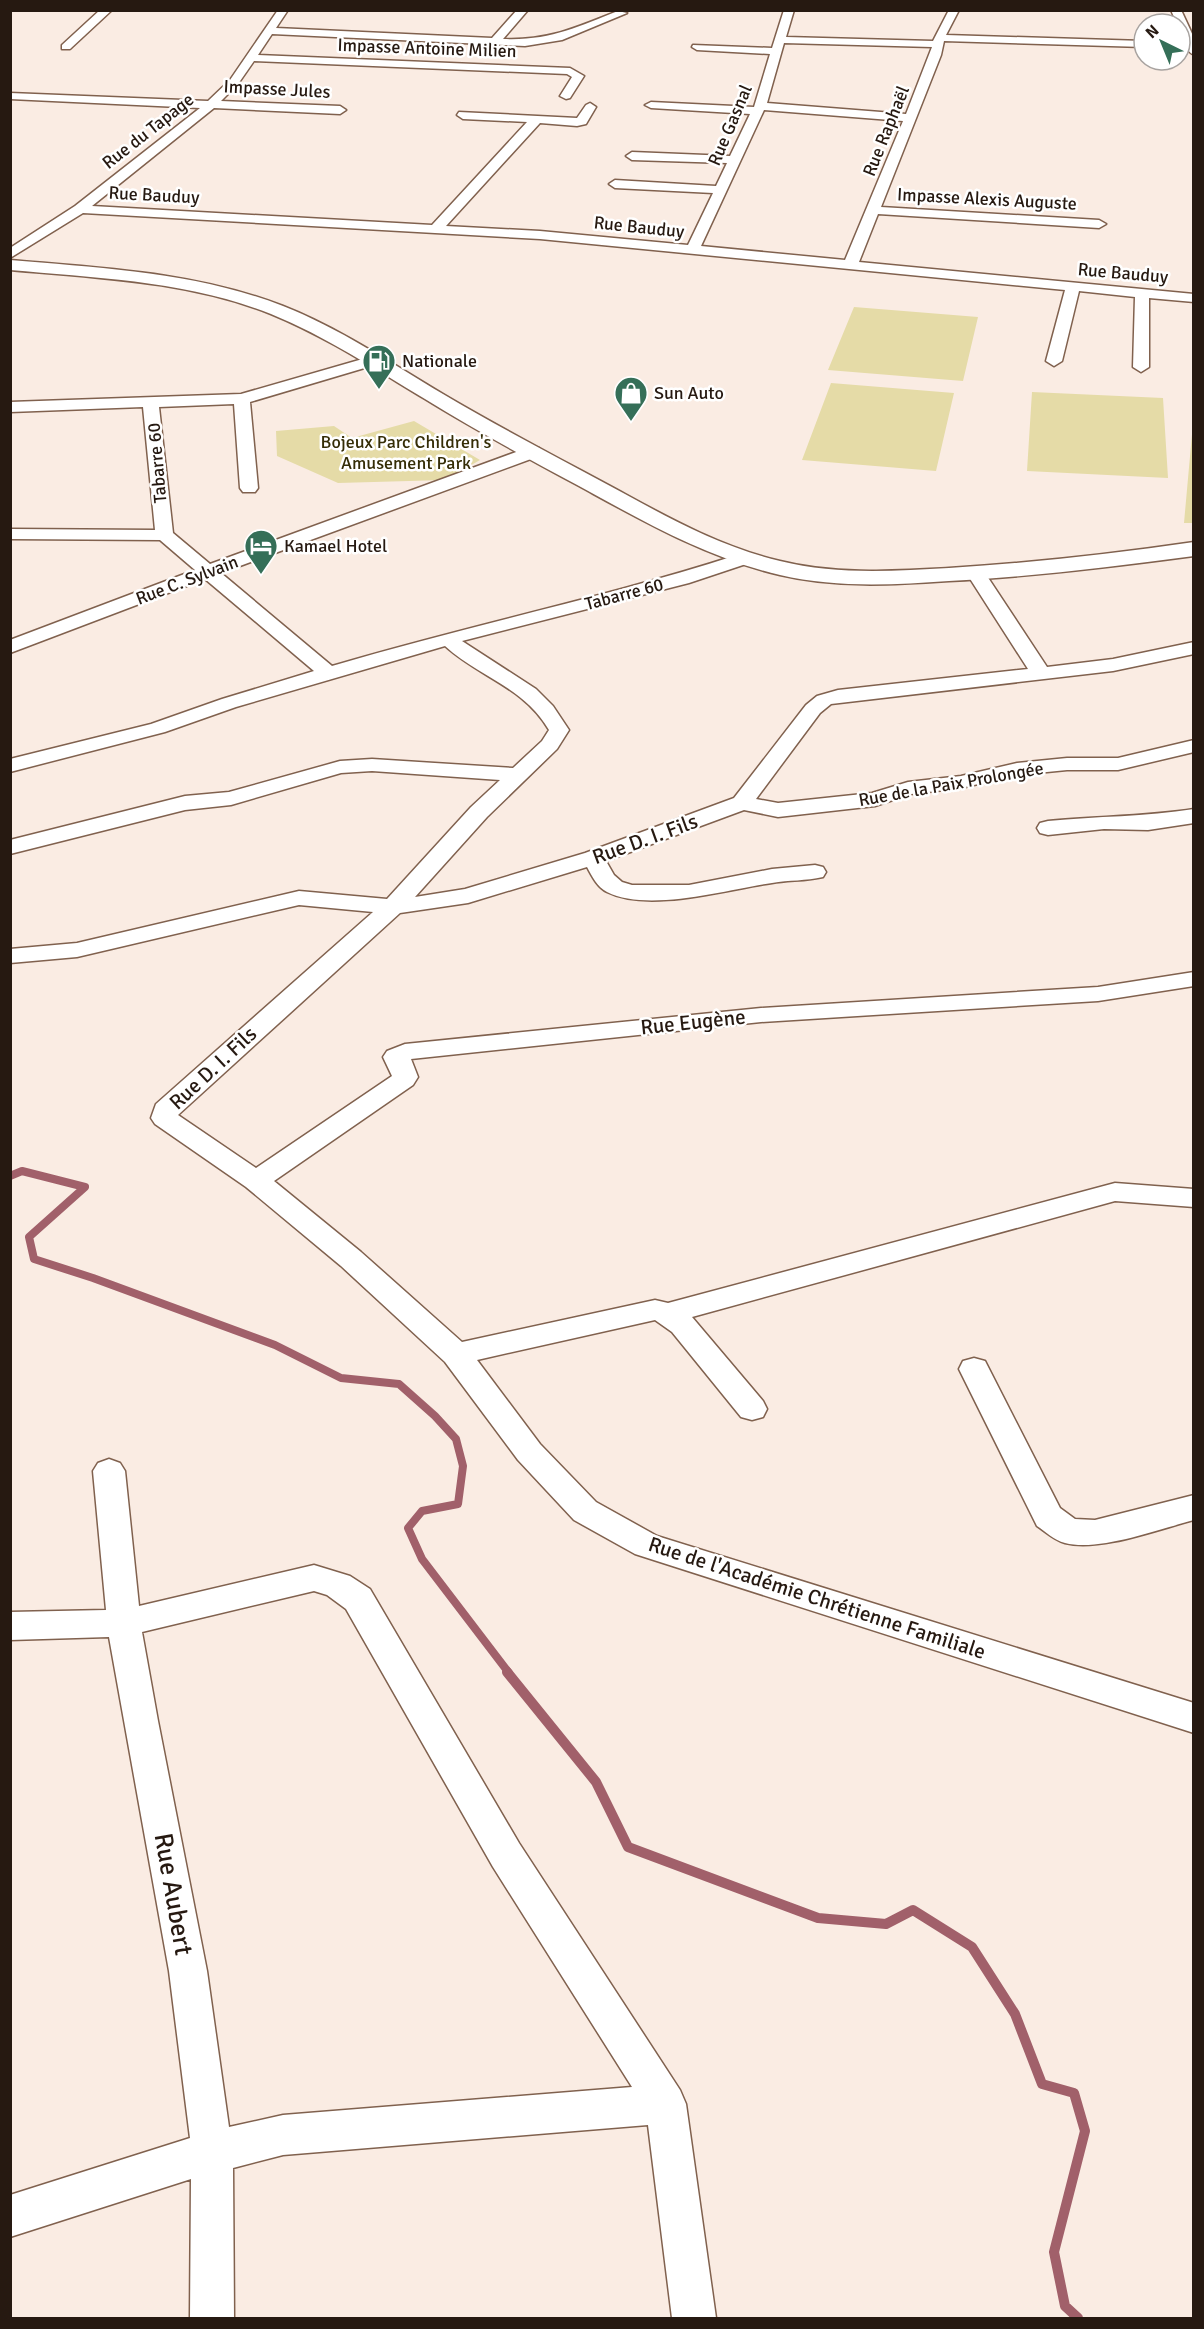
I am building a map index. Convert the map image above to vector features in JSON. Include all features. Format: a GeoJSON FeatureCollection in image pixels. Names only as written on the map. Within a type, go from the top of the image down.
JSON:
{"type":"FeatureCollection","features":[{"type":"Feature","properties":{"kind":"main road"},"geometry":{"type":"LineString","coordinates":[[10,265],[182,283],[226,292],[281,312],[658,521],[743,559],[783,569],[822,575],[906,577],[976,574],[1194,549]]}},
{"type":"Feature","properties":{"kind":"street"},"geometry":{"type":"LineString","coordinates":[[66,47],[107,10]]}},
{"type":"Feature","properties":{"kind":"street","name":"Rue du Tapage"},"geometry":{"type":"LineString","coordinates":[[10,254],[80,209],[212,104],[234,82],[283,10]]}},
{"type":"Feature","properties":{"kind":"street"},"geometry":{"type":"LineString","coordinates":[[496,40],[523,10]]}},
{"type":"Feature","properties":{"kind":"street","name":"Rue Gasnal"},"geometry":{"type":"LineString","coordinates":[[692,250],[759,109],[789,10]]}},
{"type":"Feature","properties":{"kind":"street","name":"Rue Raphaël"},"geometry":{"type":"LineString","coordinates":[[850,266],[936,55],[939,41],[954,10]]}},
{"type":"Feature","properties":{"kind":"street"},"geometry":{"type":"LineString","coordinates":[[268,31],[539,42],[558,38],[622,13]]}},
{"type":"Feature","properties":{"kind":"street"},"geometry":{"type":"LineString","coordinates":[[697,47],[777,51],[939,41],[1132,44]]}},
{"type":"Feature","properties":{"kind":"street"},"geometry":{"type":"LineString","coordinates":[[732,61],[777,51]]}},
{"type":"Feature","properties":{"kind":"street","name":"Impasse Antoine Milien"},"geometry":{"type":"LineString","coordinates":[[249,58],[570,71],[578,76],[566,96]]}},
{"type":"Feature","properties":{"kind":"street","name":"Impasse Jules"},"geometry":{"type":"LineString","coordinates":[[10,96],[340,110]]}},
{"type":"Feature","properties":{"kind":"street"},"geometry":{"type":"LineString","coordinates":[[651,105],[911,118]]}},
{"type":"Feature","properties":{"kind":"street"},"geometry":{"type":"LineString","coordinates":[[463,115],[580,122],[590,107]]}},
{"type":"Feature","properties":{"kind":"street"},"geometry":{"type":"LineString","coordinates":[[437,228],[536,120]]}},
{"type":"Feature","properties":{"kind":"street"},"geometry":{"type":"LineString","coordinates":[[632,156],[735,160]]}},
{"type":"Feature","properties":{"kind":"street"},"geometry":{"type":"LineString","coordinates":[[615,184],[721,190]]}},
{"type":"Feature","properties":{"kind":"street","name":"Rue Bauduy"},"geometry":{"type":"LineString","coordinates":[[80,209],[540,235],[1194,298]]}},
{"type":"Feature","properties":{"kind":"street","name":"Impasse Alexis Auguste"},"geometry":{"type":"LineString","coordinates":[[873,210],[1099,224]]}},
{"type":"Feature","properties":{"kind":"street"},"geometry":{"type":"LineString","coordinates":[[1054,361],[1073,287]]}},
{"type":"Feature","properties":{"kind":"street"},"geometry":{"type":"LineString","coordinates":[[1141,368],[1142,293]]}},
{"type":"Feature","properties":{"kind":"street","name":"Tabarre 60"},"geometry":{"type":"LineString","coordinates":[[164,535],[151,402],[242,399],[373,361]]}},
{"type":"Feature","properties":{"kind":"street"},"geometry":{"type":"LineString","coordinates":[[242,399],[249,488]]}},
{"type":"Feature","properties":{"kind":"street"},"geometry":{"type":"LineString","coordinates":[[10,407],[151,402]]}},
{"type":"Feature","properties":{"kind":"street","name":"Rue C. Sylvain"},"geometry":{"type":"LineString","coordinates":[[10,647],[335,523],[533,452]]}},
{"type":"Feature","properties":{"kind":"street"},"geometry":{"type":"LineString","coordinates":[[10,534],[164,535],[330,674]]}},
{"type":"Feature","properties":{"kind":"street","name":"Tabarre 60"},"geometry":{"type":"LineString","coordinates":[[10,766],[158,728],[229,703],[416,646],[450,640],[682,579],[743,559]]}},
{"type":"Feature","properties":{"kind":"street"},"geometry":{"type":"LineString","coordinates":[[976,574],[1041,674]]}},
{"type":"Feature","properties":{"kind":"street"},"geometry":{"type":"LineString","coordinates":[[10,956],[77,950],[299,898],[393,907],[479,812],[550,745],[559,730],[551,716],[528,692],[460,650],[450,640]]}},
{"type":"Feature","properties":{"kind":"street"},"geometry":{"type":"LineString","coordinates":[[742,803],[813,709],[824,700],[838,696],[1113,664],[1194,648]]}},
{"type":"Feature","properties":{"kind":"street","name":"Rue de la Paix Prolongée"},"geometry":{"type":"LineString","coordinates":[[742,803],[778,810],[875,798],[908,788],[961,782],[1017,769],[1067,764],[1118,764],[1194,746]]}},
{"type":"Feature","properties":{"kind":"street"},"geometry":{"type":"LineString","coordinates":[[10,847],[185,803],[231,798],[340,767],[372,765],[519,775]]}},
{"type":"Feature","properties":{"kind":"street","name":"Rue D. I. Fils"},"geometry":{"type":"LineString","coordinates":[[164,1118],[165,1110],[393,907],[468,896],[593,858],[742,803]]}},
{"type":"Feature","properties":{"kind":"street"},"geometry":{"type":"LineString","coordinates":[[1048,828],[1104,822],[1148,823],[1194,816]]}},
{"type":"Feature","properties":{"kind":"street"},"geometry":{"type":"LineString","coordinates":[[593,858],[605,879],[614,887],[630,892],[689,892],[772,876],[814,872]]}},
{"type":"Feature","properties":{"kind":"street","name":"Rue Eugène"},"geometry":{"type":"LineString","coordinates":[[256,1180],[404,1079],[396,1057],[405,1052],[761,1015],[1098,994],[1194,978]]}},
{"type":"Feature","properties":{"kind":"street","name":"Rue de l'Académie Chrétienne Familiale"},"geometry":{"type":"LineString","coordinates":[[164,1118],[256,1180],[308,1222],[456,1354],[530,1452],[585,1511],[646,1545],[1194,1718]]}},
{"type":"Feature","properties":{"kind":"street"},"geometry":{"type":"LineString","coordinates":[[668,1313],[1115,1192],[1194,1198]]}},
{"type":"Feature","properties":{"kind":"street"},"geometry":{"type":"LineString","coordinates":[[456,1354],[655,1310],[668,1313],[682,1325],[752,1409]]}},
{"type":"Feature","properties":{"kind":"street"},"geometry":{"type":"LineString","coordinates":[[975,1369],[1048,1517],[1068,1531],[1095,1533],[1194,1507]]}},
{"type":"Feature","properties":{"kind":"street","name":"Rue Aubert"},"geometry":{"type":"LineString","coordinates":[[109,1471],[124,1623],[140,1721],[188,1971],[212,2152],[212,2319]]}},
{"type":"Feature","properties":{"kind":"street"},"geometry":{"type":"LineString","coordinates":[[10,1626],[124,1623],[314,1578],[338,1585],[358,1599],[506,1855],[666,2104],[694,2319]]}},
{"type":"Feature","properties":{"kind":"street"},"geometry":{"type":"LineString","coordinates":[[10,2216],[212,2152],[283,2135],[666,2104]]}},
{"type":"Feature","properties":{"kind":"green space"},"geometry":{"type":"Polygon","coordinates":[[[854,307],[978,317],[963,381],[828,370],[854,307]]]}},
{"type":"Feature","properties":{"kind":"green space"},"geometry":{"type":"Polygon","coordinates":[[[831,383],[954,393],[936,471],[802,460],[831,383]]]}},
{"type":"Feature","properties":{"kind":"green space"},"geometry":{"type":"Polygon","coordinates":[[[1032,392],[1163,398],[1168,478],[1027,471],[1032,392]]]}},
{"type":"Feature","properties":{"kind":"green space","name":"Bojeux Parc Children's Amusement Park"},"geometry":{"type":"Polygon","coordinates":[[[414,421],[480,460],[445,480],[338,483],[277,456],[276,431],[334,426],[352,438],[414,421]]]}},
{"type":"Feature","properties":{"kind":"green space"},"geometry":{"type":"Polygon","coordinates":[[[1193,423],[1193,523],[1184,523],[1193,423]]]}},
{"type":"Feature","properties":{"kind":"waterway"},"geometry":{"type":"LineString","coordinates":[[10,1176],[22,1171],[85,1187],[29,1237],[34,1259],[93,1278],[275,1345],[341,1378],[399,1384],[435,1416],[456,1439],[463,1466],[458,1504],[422,1511],[408,1528],[422,1559],[509,1673]]}},
{"type":"Feature","properties":{"kind":"waterway"},"geometry":{"type":"LineString","coordinates":[[507,1672],[596,1782],[628,1847],[818,1918],[886,1924],[913,1910],[972,1947],[1015,2014],[1042,2084],[1074,2093],[1085,2131],[1054,2252],[1065,2306],[1078,2318]]}},
{"type":"Feature","properties":{"kind":"place","name":"Nationale"},"geometry":{"type":"Point","coordinates":[379,390]}},
{"type":"Feature","properties":{"kind":"place","name":"Sun Auto"},"geometry":{"type":"Point","coordinates":[631,422]}},
{"type":"Feature","properties":{"kind":"place","name":"Kamael Hotel"},"geometry":{"type":"Point","coordinates":[261,575]}}]}
